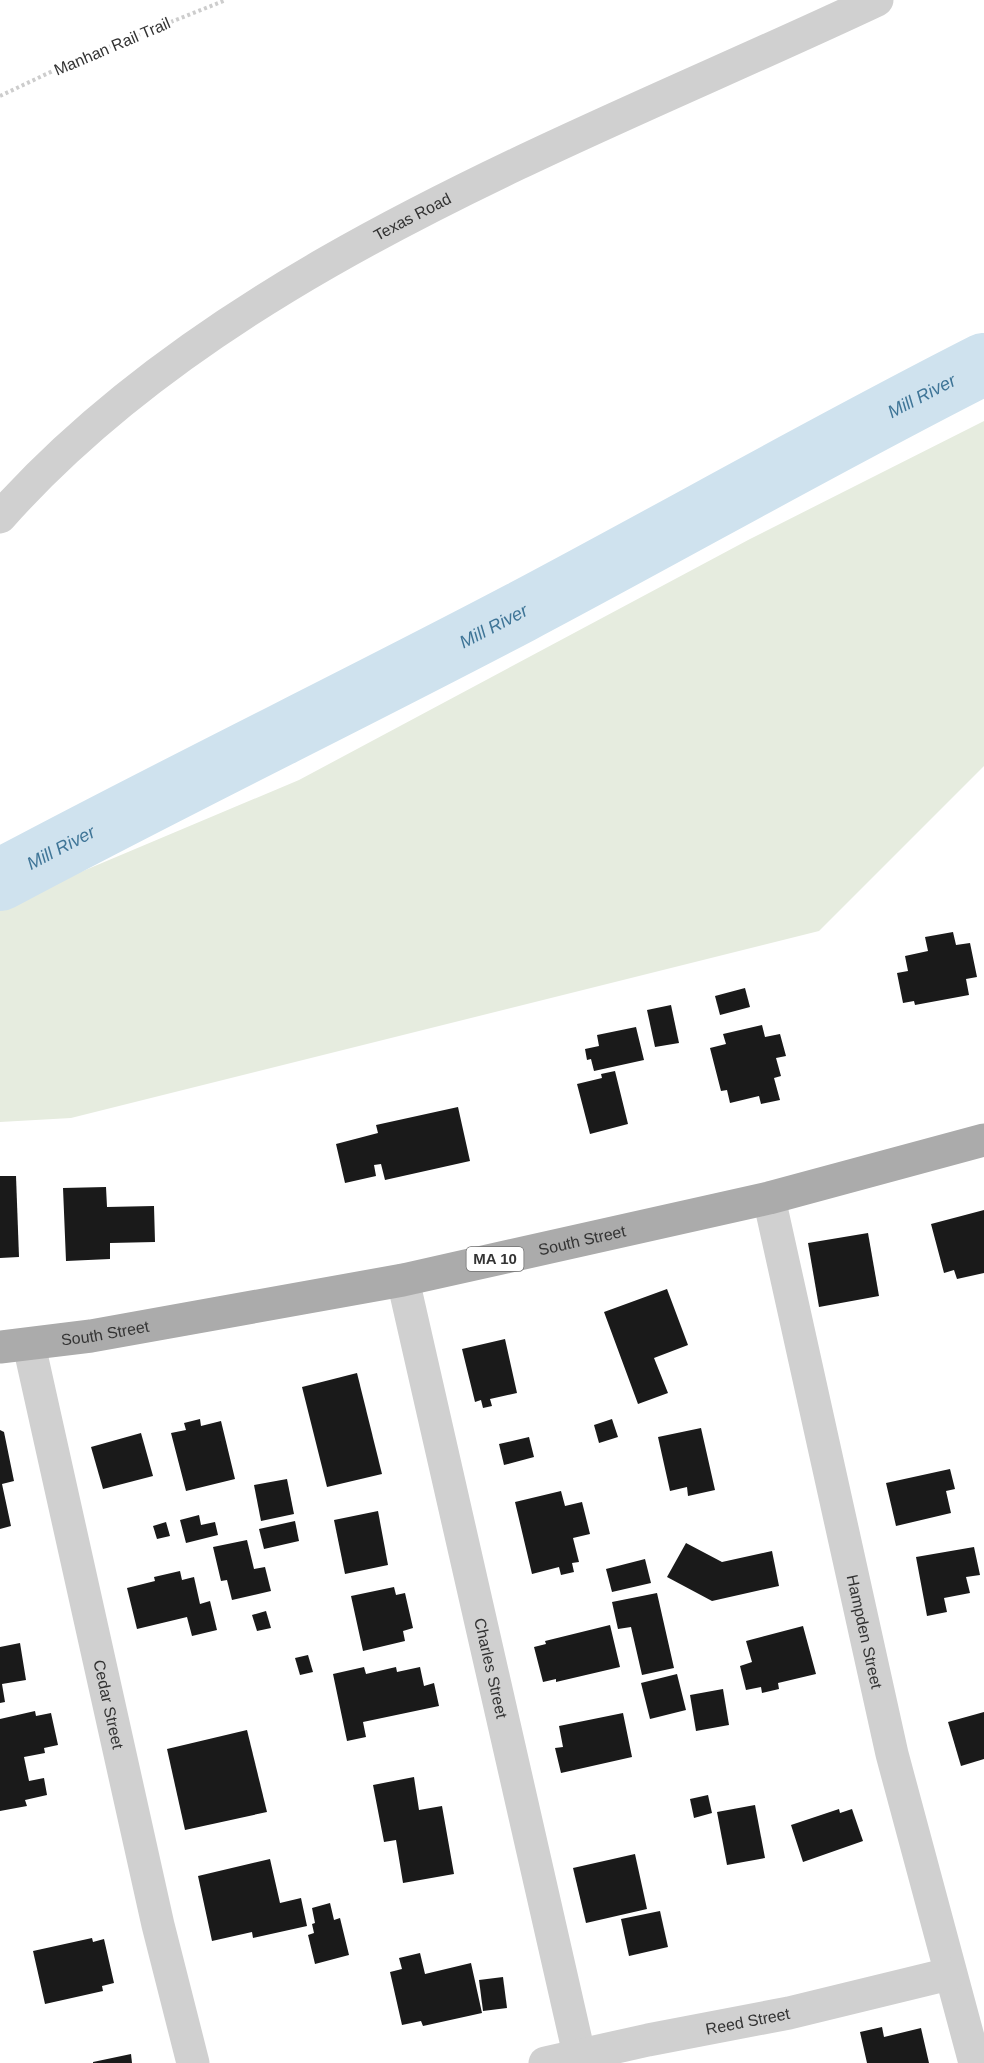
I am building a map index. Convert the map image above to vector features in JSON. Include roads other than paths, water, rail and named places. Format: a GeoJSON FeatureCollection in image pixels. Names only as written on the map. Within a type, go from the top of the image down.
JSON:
{"type":"FeatureCollection","features":[{"type":"Feature","properties":{"kind":"main road","name":"South Street"},"geometry":{"type":"LineString","coordinates":[[14,1346],[91,1336],[403,1280],[769,1198],[984,1140]]}},
{"type":"Feature","properties":{"kind":"street","name":"Texas Road"},"geometry":{"type":"LineString","coordinates":[[0,517],[71,445],[135,390],[183,354],[285,289],[352,250],[534,157],[877,0]]}},
{"type":"Feature","properties":{"kind":"street","name":"Hampden Street"},"geometry":{"type":"LineString","coordinates":[[769,1198],[879,1699],[949,1974],[975,2063]]}},
{"type":"Feature","properties":{"kind":"street","name":"Charles Street"},"geometry":{"type":"LineString","coordinates":[[403,1280],[579,2054]]}},
{"type":"Feature","properties":{"kind":"street","name":"Cedar Street"},"geometry":{"type":"LineString","coordinates":[[14,1346],[193,2063]]}},
{"type":"Feature","properties":{"kind":"street","name":"Reed Street"},"geometry":{"type":"LineString","coordinates":[[545,2063],[579,2054],[789,2013],[949,1974]]}},
{"type":"Feature","properties":{"kind":"waterway","name":"Mill River"},"geometry":{"type":"LineString","coordinates":[[0,880],[521,612],[984,364]]}}]}
